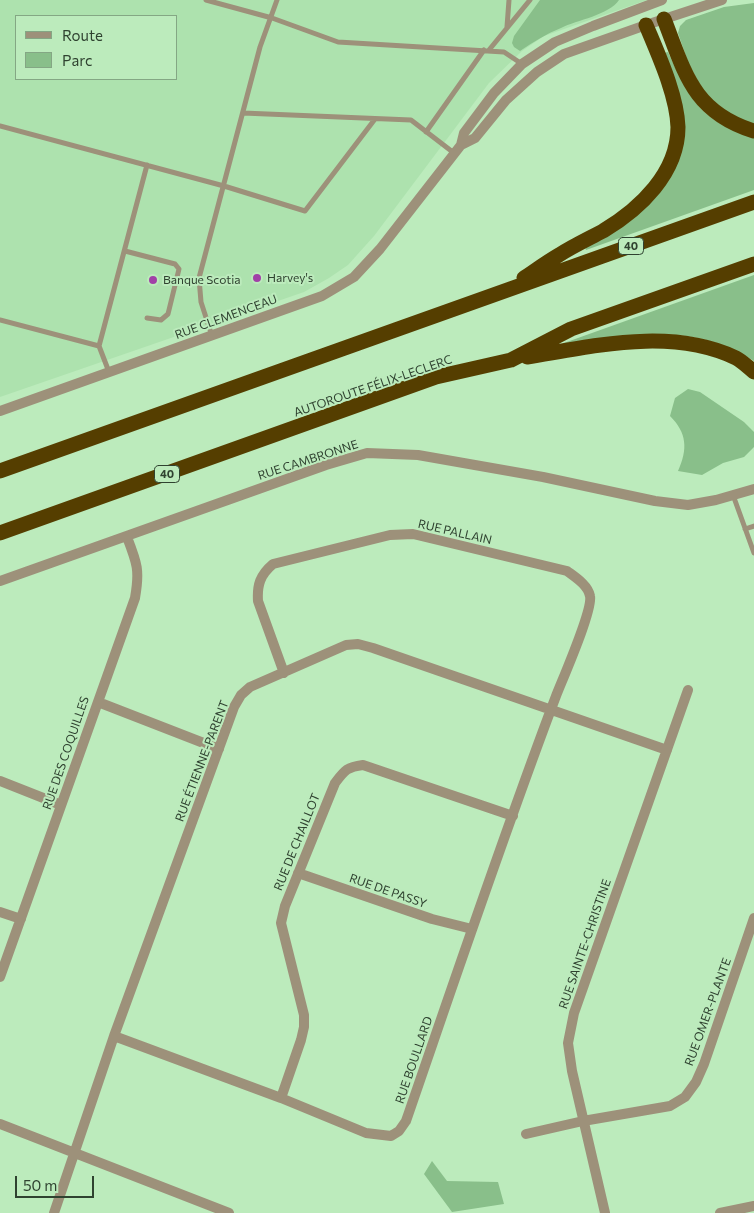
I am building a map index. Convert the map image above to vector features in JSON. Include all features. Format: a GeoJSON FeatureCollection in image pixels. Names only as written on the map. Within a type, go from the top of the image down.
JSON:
{"type":"FeatureCollection","features":[{"type":"Feature","properties":{"kind":"highway"},"geometry":{"type":"LineString","coordinates":[[664,19],[694,90],[717,114],[754,131]]}},
{"type":"Feature","properties":{"kind":"highway"},"geometry":{"type":"LineString","coordinates":[[507,290],[560,254],[623,218],[640,204],[666,172],[675,148],[678,127],[663,65],[646,25]]}},
{"type":"Feature","properties":{"kind":"highway","name":"40"},"geometry":{"type":"LineString","coordinates":[[0,471],[754,202]]}},
{"type":"Feature","properties":{"kind":"highway","name":"AUTOROUTE FÉLIX-LECLERC"},"geometry":{"type":"LineString","coordinates":[[0,533],[436,377],[511,360],[572,330],[754,264]]}},
{"type":"Feature","properties":{"kind":"highway"},"geometry":{"type":"LineString","coordinates":[[511,360],[618,342],[670,342],[706,347],[737,358],[754,372]]}},
{"type":"Feature","properties":{"kind":"street","name":"RUE CLEMENCEAU"},"geometry":{"type":"LineString","coordinates":[[0,411],[322,296],[354,277],[380,249],[461,145],[464,133],[494,93],[522,64],[555,42],[637,5],[659,0]]}},
{"type":"Feature","properties":{"kind":"street"},"geometry":{"type":"LineString","coordinates":[[659,0],[664,19]]}},
{"type":"Feature","properties":{"kind":"street","name":"RUE CLEMENCEAU"},"geometry":{"type":"LineString","coordinates":[[461,145],[475,138],[506,100],[537,72],[564,54],[722,0]]}},
{"type":"Feature","properties":{"kind":"street"},"geometry":{"type":"LineString","coordinates":[[637,5],[646,25]]}},
{"type":"Feature","properties":{"kind":"street","name":"RUE CAMBRONNE"},"geometry":{"type":"LineString","coordinates":[[0,581],[326,465],[367,453],[418,455],[544,477],[672,503],[688,504],[754,489]]}},
{"type":"Feature","properties":{"kind":"street","name":"RUE PALLAIN"},"geometry":{"type":"LineString","coordinates":[[284,673],[258,601],[258,588],[264,572],[273,564],[390,536],[413,534],[567,571],[581,582],[590,595],[588,613],[551,709]]}},
{"type":"Feature","properties":{"kind":"street","name":"RUE DES COQUILLES"},"geometry":{"type":"LineString","coordinates":[[0,976],[135,598],[138,578],[136,562],[127,537]]}},
{"type":"Feature","properties":{"kind":"street","name":"RUE ÉTIENNE-PARENT"},"geometry":{"type":"LineString","coordinates":[[54,1213],[114,1036],[234,707],[241,695],[250,687],[346,645],[358,644],[667,750]]}},
{"type":"Feature","properties":{"kind":"street","name":"RUE SAINTE-CHRISTINE"},"geometry":{"type":"LineString","coordinates":[[605,1213],[572,1072],[568,1042],[574,1013],[688,690]]}},
{"type":"Feature","properties":{"kind":"street"},"geometry":{"type":"LineString","coordinates":[[98,702],[219,749]]}},
{"type":"Feature","properties":{"kind":"street","name":"RUE BOULLARD"},"geometry":{"type":"LineString","coordinates":[[114,1036],[281,1098],[366,1133],[391,1136],[400,1132],[406,1121],[551,709]]}},
{"type":"Feature","properties":{"kind":"street","name":"RUE DE CHAILLOT"},"geometry":{"type":"LineString","coordinates":[[281,1098],[304,1027],[304,1015],[282,923],[285,906],[335,782],[349,767],[363,765],[513,816]]}},
{"type":"Feature","properties":{"kind":"street"},"geometry":{"type":"LineString","coordinates":[[0,781],[61,805]]}},
{"type":"Feature","properties":{"kind":"street","name":"RUE DE PASSY"},"geometry":{"type":"LineString","coordinates":[[298,873],[432,919],[472,929]]}},
{"type":"Feature","properties":{"kind":"street"},"geometry":{"type":"LineString","coordinates":[[0,912],[21,919]]}},
{"type":"Feature","properties":{"kind":"street","name":"RUE OMER-PLANTE"},"geometry":{"type":"LineString","coordinates":[[526,1134],[583,1121],[670,1106],[685,1098],[696,1082],[704,1064],[754,918]]}},
{"type":"Feature","properties":{"kind":"street"},"geometry":{"type":"LineString","coordinates":[[0,1124],[229,1213]]}},
{"type":"Feature","properties":{"kind":"street"},"geometry":{"type":"LineString","coordinates":[[720,1213],[754,1206]]}},
{"type":"Feature","properties":{"kind":"lane"},"geometry":{"type":"LineString","coordinates":[[206,0],[272,18],[338,42],[504,52],[522,64]]}},
{"type":"Feature","properties":{"kind":"lane"},"geometry":{"type":"LineString","coordinates":[[212,336],[201,302],[199,278],[260,47],[277,0]]}},
{"type":"Feature","properties":{"kind":"lane"},"geometry":{"type":"LineString","coordinates":[[507,27],[509,0]]}},
{"type":"Feature","properties":{"kind":"lane"},"geometry":{"type":"LineString","coordinates":[[426,132],[487,50],[530,0]]}},
{"type":"Feature","properties":{"kind":"lane"},"geometry":{"type":"LineString","coordinates":[[243,113],[411,120],[454,154]]}},
{"type":"Feature","properties":{"kind":"lane"},"geometry":{"type":"LineString","coordinates":[[0,126],[224,186],[305,211],[375,119]]}},
{"type":"Feature","properties":{"kind":"lane"},"geometry":{"type":"LineString","coordinates":[[109,372],[99,346],[147,166]]}},
{"type":"Feature","properties":{"kind":"lane"},"geometry":{"type":"LineString","coordinates":[[124,250],[175,264],[178,269],[168,314],[161,320],[147,318]]}},
{"type":"Feature","properties":{"kind":"lane"},"geometry":{"type":"LineString","coordinates":[[0,320],[99,346]]}},
{"type":"Feature","properties":{"kind":"lane"},"geometry":{"type":"LineString","coordinates":[[733,495],[754,553]]}},
{"type":"Feature","properties":{"kind":"lane"},"geometry":{"type":"LineString","coordinates":[[745,529],[754,526]]}},
{"type":"Feature","properties":{"kind":"shaded area"},"geometry":{"type":"Polygon","coordinates":[[[0,0],[647,0],[544,36],[522,51],[489,83],[374,236],[348,265],[304,292],[0,397],[0,0]]]}},
{"type":"Feature","properties":{"kind":"green space"},"geometry":{"type":"Polygon","coordinates":[[[540,0],[619,0],[608,10],[550,33],[520,51],[512,43],[514,36],[540,0]]]}},
{"type":"Feature","properties":{"kind":"green space"},"geometry":{"type":"Polygon","coordinates":[[[754,3],[754,124],[720,108],[706,95],[689,65],[678,33],[680,26],[686,20],[724,7],[754,3]]]}},
{"type":"Feature","properties":{"kind":"green space"},"geometry":{"type":"Polygon","coordinates":[[[668,52],[688,93],[702,110],[721,124],[754,137],[754,190],[586,250],[585,247],[675,169],[664,53],[668,52]]]}},
{"type":"Feature","properties":{"kind":"green space"},"geometry":{"type":"Polygon","coordinates":[[[754,275],[754,361],[730,348],[707,340],[684,336],[639,336],[565,345],[564,343],[754,275]]]}},
{"type":"Feature","properties":{"kind":"green space"},"geometry":{"type":"Polygon","coordinates":[[[688,389],[700,392],[744,422],[754,432],[754,447],[744,457],[723,463],[702,475],[678,471],[683,456],[683,435],[676,422],[670,416],[675,398],[688,389]]]}},
{"type":"Feature","properties":{"kind":"green space"},"geometry":{"type":"Polygon","coordinates":[[[432,1161],[447,1181],[498,1182],[504,1204],[452,1212],[424,1174],[432,1161]]]}},
{"type":"Feature","properties":{"kind":"place","name":"Harvey's"},"geometry":{"type":"Point","coordinates":[257,278]}},
{"type":"Feature","properties":{"kind":"place","name":"Banque Scotia"},"geometry":{"type":"Point","coordinates":[153,280]}}]}
